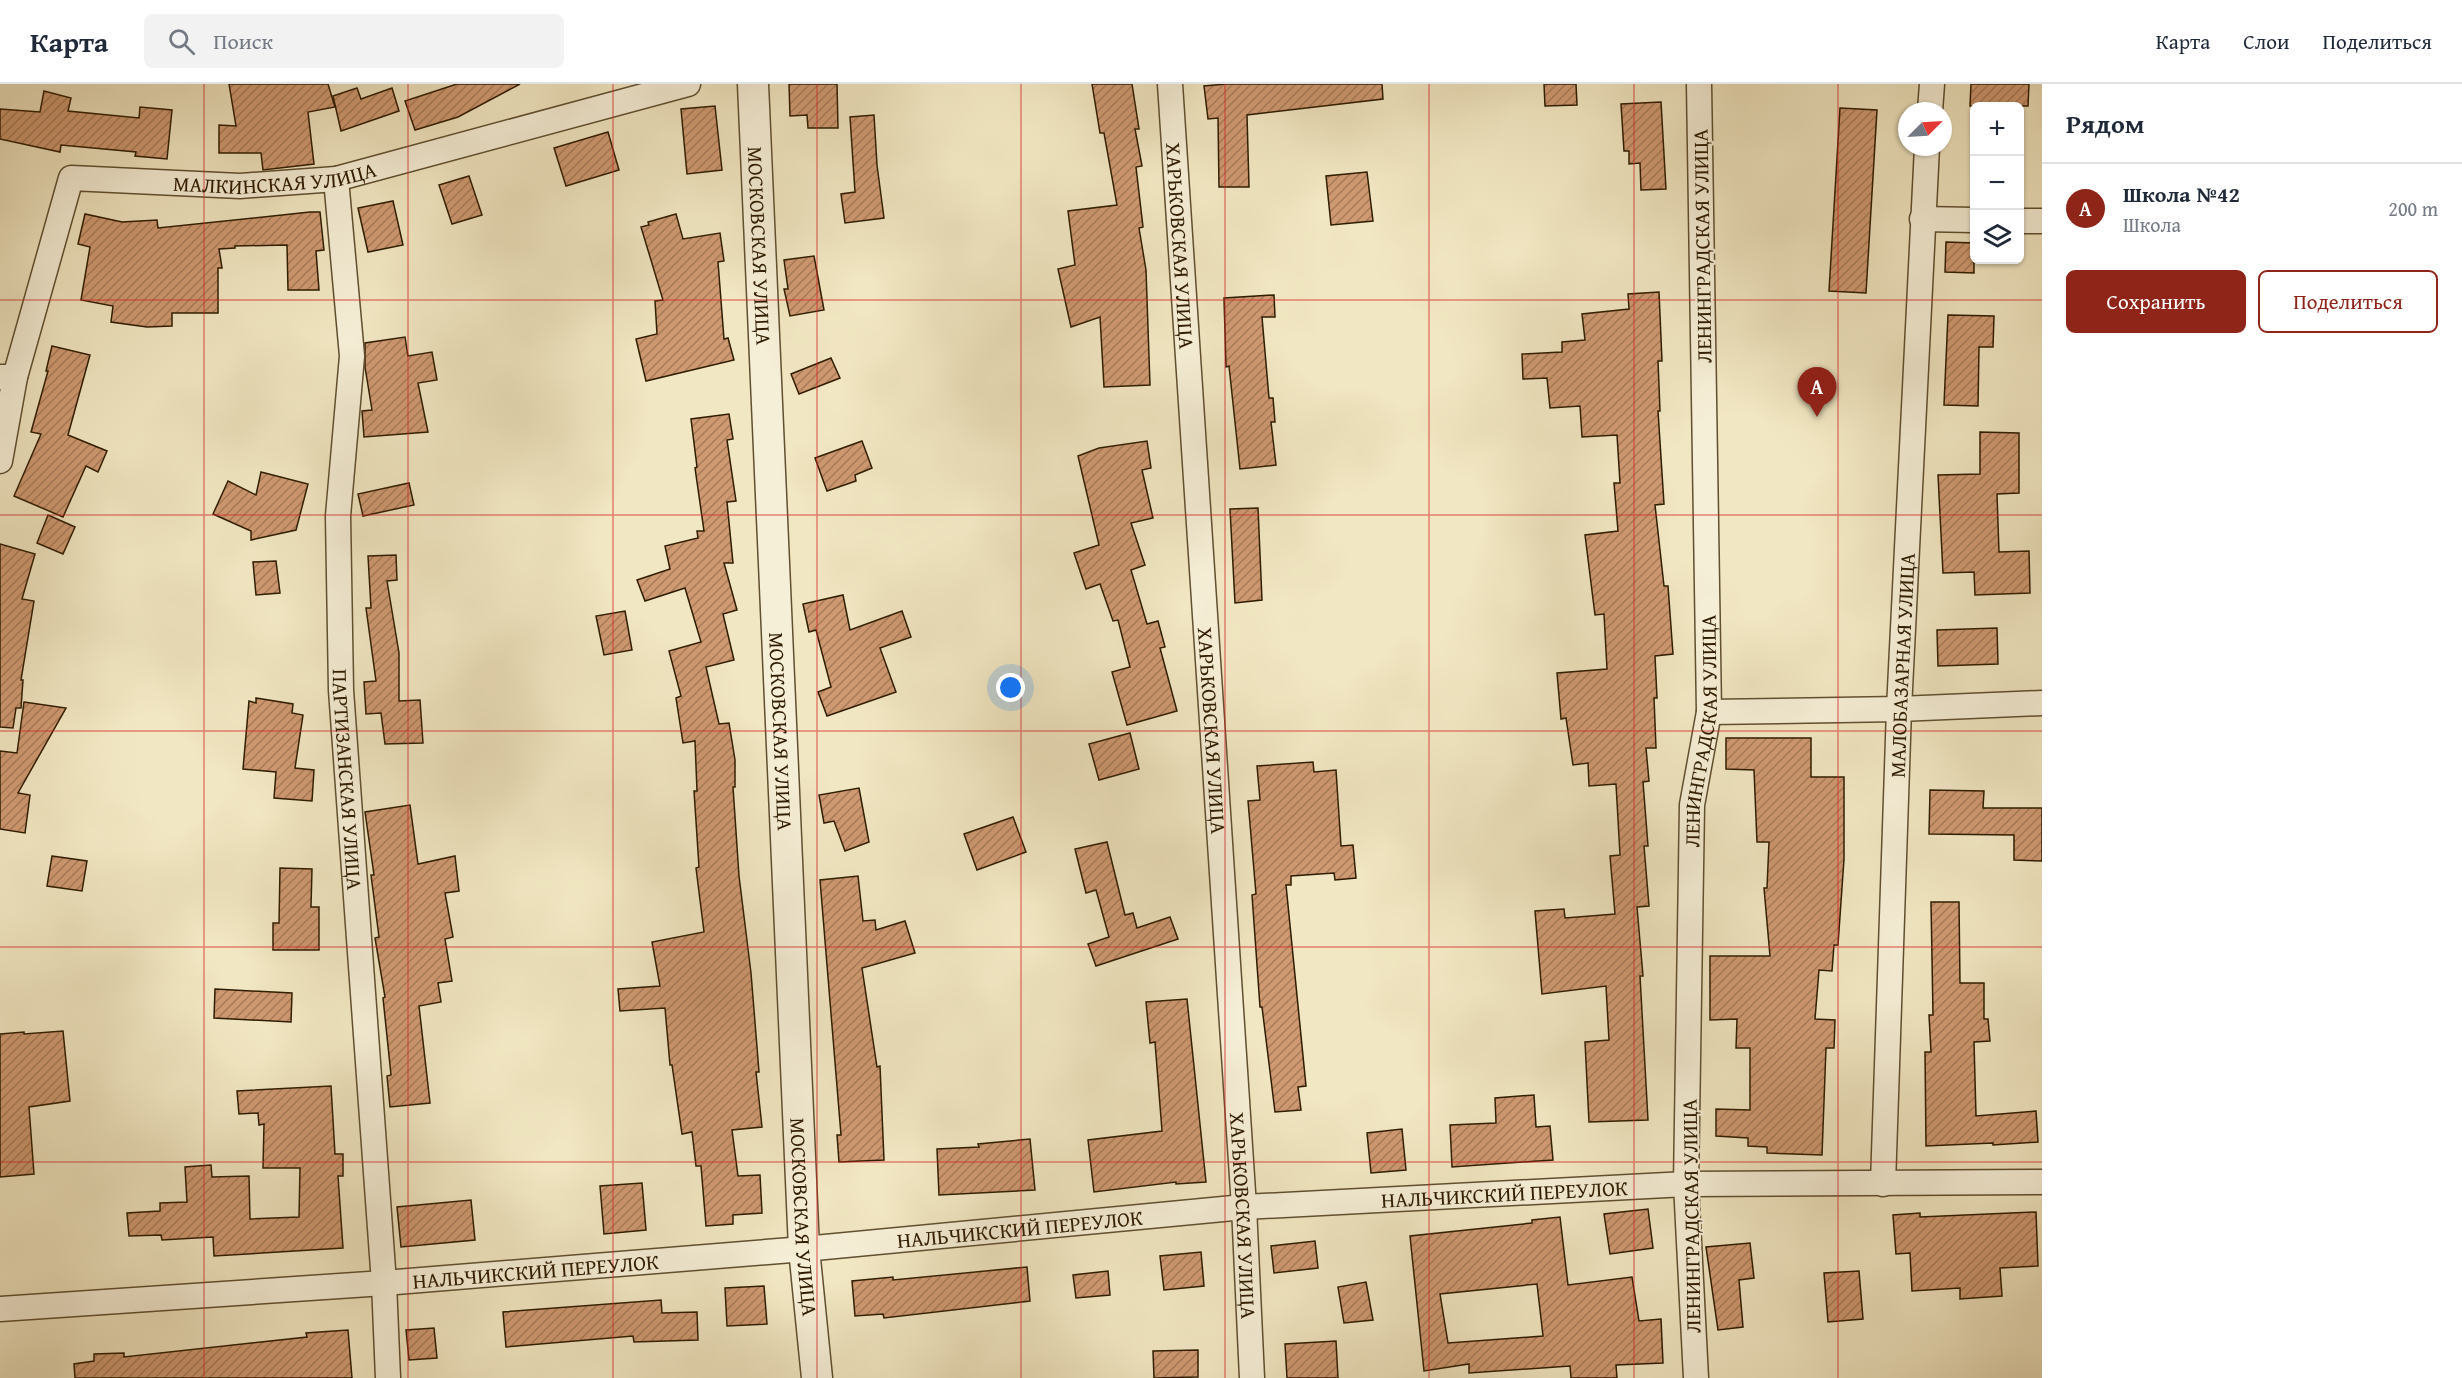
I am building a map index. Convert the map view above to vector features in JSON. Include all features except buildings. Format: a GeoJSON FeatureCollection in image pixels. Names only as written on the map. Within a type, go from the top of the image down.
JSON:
{"type":"FeatureCollection","features":[{"type":"Feature","properties":{"kind":"street","name":"МАЛКИНСКАЯ УЛИЦА"},"geometry":{"type":"LineString","coordinates":[[8,377],[71,178],[240,186],[336,179],[688,84]]}},
{"type":"Feature","properties":{"kind":"street","name":"МОСКОВСКАЯ УЛИЦА"},"geometry":{"type":"LineString","coordinates":[[753,84],[804,1249],[817,1378]]}},
{"type":"Feature","properties":{"kind":"street","name":"ХАРЬКОВСКАЯ УЛИЦА"},"geometry":{"type":"LineString","coordinates":[[1170,84],[1244,1207],[1252,1378]]}},
{"type":"Feature","properties":{"kind":"street","name":"ЛЕНИНГРАДСКАЯ УЛИЦА"},"geometry":{"type":"LineString","coordinates":[[1696,1378],[1686,1184],[1692,805],[1709,712],[1700,84]]}},
{"type":"Feature","properties":{"kind":"street"},"geometry":{"type":"LineString","coordinates":[[1931,102],[1932,84]]}},
{"type":"Feature","properties":{"kind":"street","name":"МАЛОБАЗАРНАЯ УЛИЦА"},"geometry":{"type":"LineString","coordinates":[[1883,1184],[1899,709],[1926,156]]}},
{"type":"Feature","properties":{"kind":"street","name":"ПАРТИЗАНСКАЯ УЛИЦА"},"geometry":{"type":"LineString","coordinates":[[336,179],[352,356],[338,516],[341,690],[384,1283],[388,1378]]}},
{"type":"Feature","properties":{"kind":"street"},"geometry":{"type":"LineString","coordinates":[[1922,219],[1970,220]]}},
{"type":"Feature","properties":{"kind":"street"},"geometry":{"type":"LineString","coordinates":[[2024,221],[2042,221]]}},
{"type":"Feature","properties":{"kind":"street"},"geometry":{"type":"LineString","coordinates":[[0,461],[8,377]]}},
{"type":"Feature","properties":{"kind":"street"},"geometry":{"type":"LineString","coordinates":[[1709,712],[1899,709],[2042,703]]}},
{"type":"Feature","properties":{"kind":"street","name":"НАЛЬЧИКСКИЙ ПЕРЕУЛОК"},"geometry":{"type":"LineString","coordinates":[[0,1309],[384,1283],[804,1249],[1244,1207],[1686,1184],[2042,1182]]}},
{"type":"Feature","properties":{"kind":"place","name":"Школа №42"},"geometry":{"type":"Point","coordinates":[1817,417]}}]}
